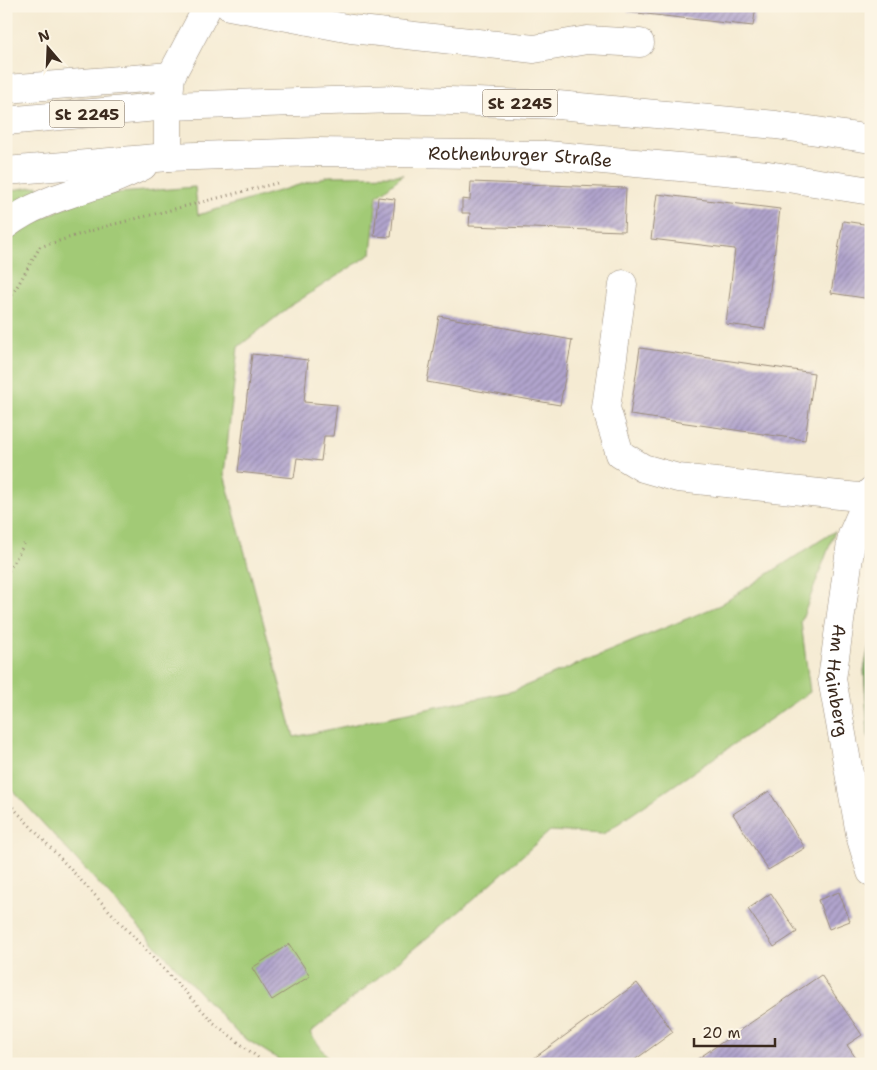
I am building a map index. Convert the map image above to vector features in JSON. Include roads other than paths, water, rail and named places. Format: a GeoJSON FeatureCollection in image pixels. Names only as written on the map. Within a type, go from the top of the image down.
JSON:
{"type":"FeatureCollection","features":[{"type":"Feature","properties":{"kind":"main road"},"geometry":{"type":"LineString","coordinates":[[6,225],[36,208],[66,195],[105,183],[168,157],[168,106],[171,76],[208,6]]}},
{"type":"Feature","properties":{"kind":"main road"},"geometry":{"type":"LineString","coordinates":[[229,6],[351,29],[534,49],[587,40],[640,43]]}},
{"type":"Feature","properties":{"kind":"main road"},"geometry":{"type":"LineString","coordinates":[[6,89],[171,76]]}},
{"type":"Feature","properties":{"kind":"main road","name":"St 2245"},"geometry":{"type":"LineString","coordinates":[[6,121],[168,106],[397,100],[558,105],[776,125],[871,139]]}},
{"type":"Feature","properties":{"kind":"main road","name":"Rothenburger Straße"},"geometry":{"type":"LineString","coordinates":[[6,171],[168,157],[315,152],[547,154],[768,175],[871,191]]}},
{"type":"Feature","properties":{"kind":"main road"},"geometry":{"type":"LineString","coordinates":[[623,284],[606,408],[620,454],[643,468],[678,478],[869,495]]}},
{"type":"Feature","properties":{"kind":"main road","name":"Am Hainberg"},"geometry":{"type":"LineString","coordinates":[[869,495],[852,535],[832,679],[861,839],[871,872]]}}]}
